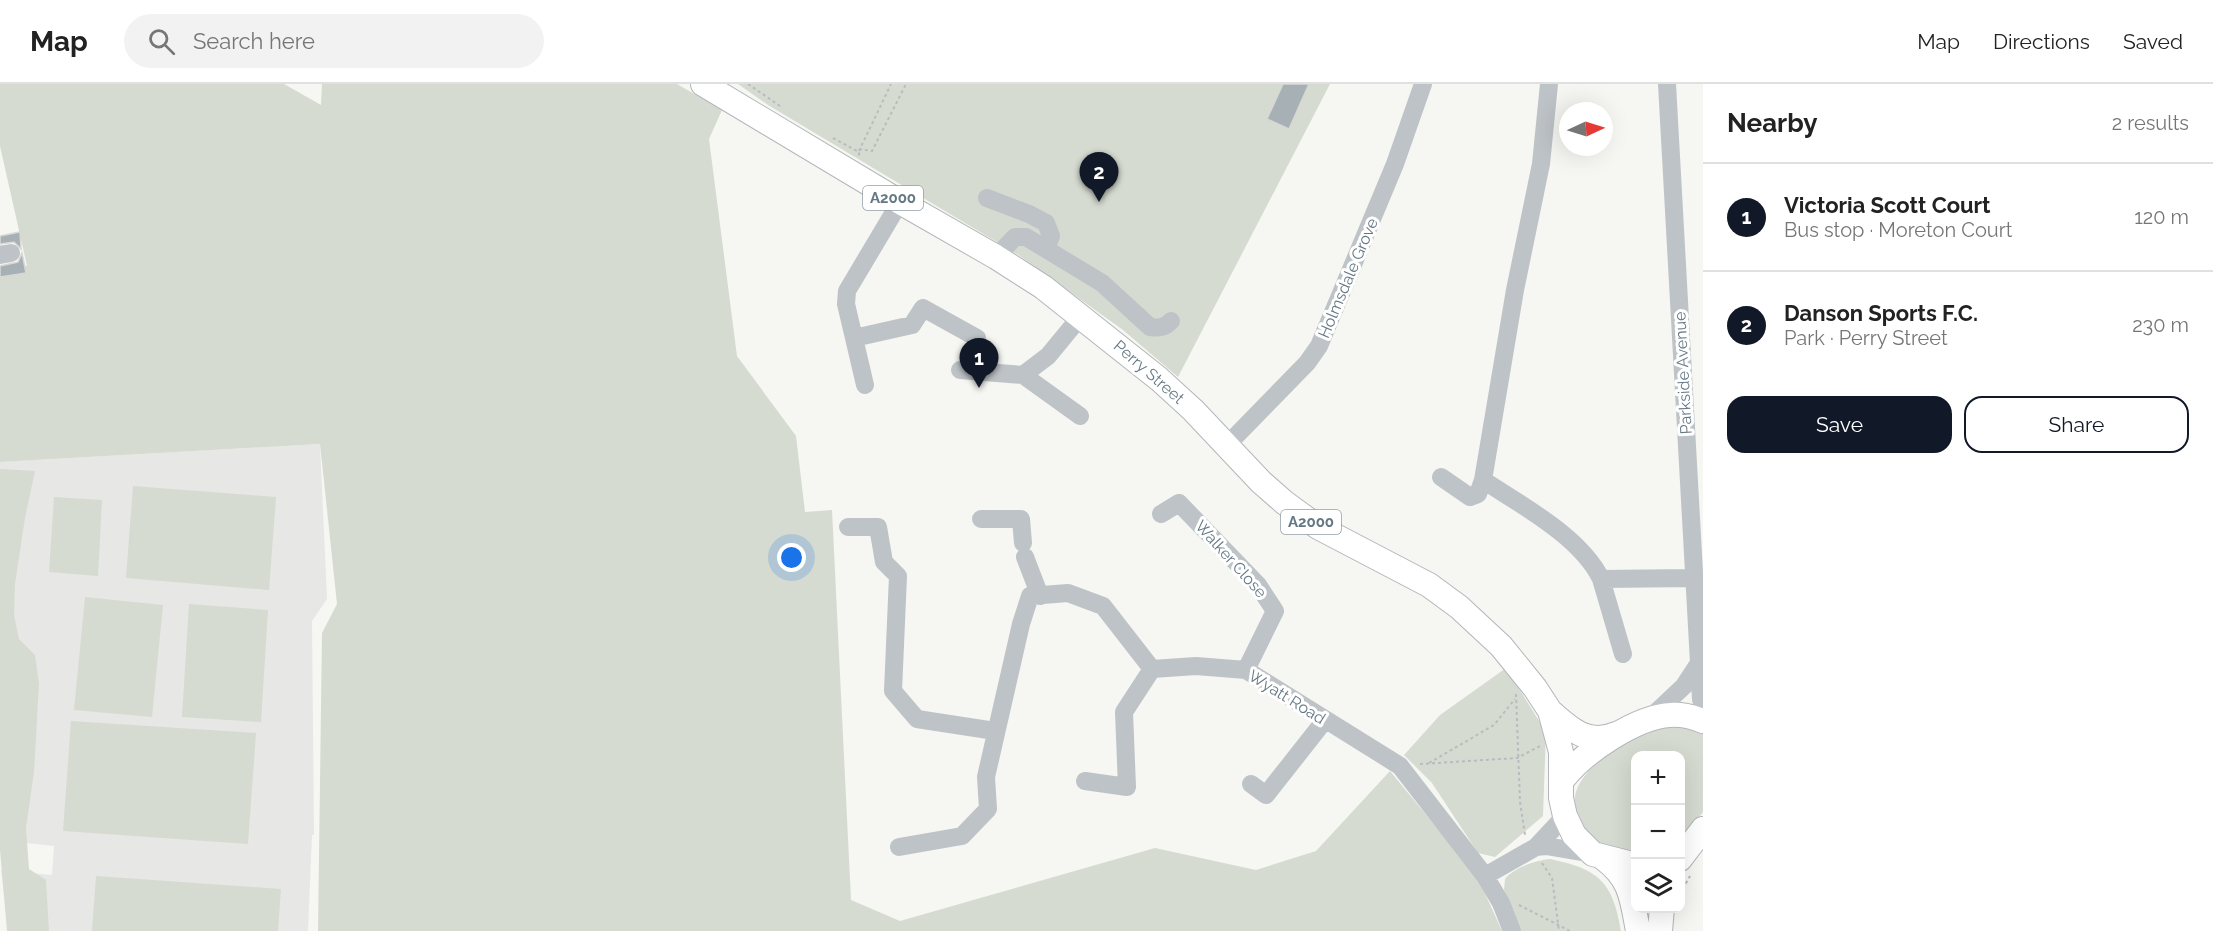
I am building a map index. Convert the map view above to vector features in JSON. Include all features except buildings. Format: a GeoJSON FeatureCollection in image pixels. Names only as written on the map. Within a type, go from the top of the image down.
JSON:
{"type":"FeatureCollection","features":[{"type":"Feature","properties":{"kind":"main road","name":"Perry Street"},"geometry":{"type":"LineString","coordinates":[[703,84],[1043,287],[1159,380],[1193,410],[1261,482],[1318,527],[1411,576],[1459,607],[1501,646],[1535,688],[1550,711],[1570,729],[1590,738],[1606,738],[1624,731]]}},
{"type":"Feature","properties":{"kind":"main road","name":"Perry Street"},"geometry":{"type":"LineString","coordinates":[[1550,711],[1559,739],[1563,779],[1561,798],[1565,816]]}},
{"type":"Feature","properties":{"kind":"main road"},"geometry":{"type":"LineString","coordinates":[[1563,779],[1581,760],[1624,731],[1650,718],[1671,714],[1703,720]]}},
{"type":"Feature","properties":{"kind":"main road"},"geometry":{"type":"LineString","coordinates":[[1565,816],[1574,835],[1623,876],[1632,898],[1638,931]]}},
{"type":"Feature","properties":{"kind":"main road"},"geometry":{"type":"LineString","coordinates":[[1685,859],[1703,828]]}},
{"type":"Feature","properties":{"kind":"main road"},"geometry":{"type":"LineString","coordinates":[[1598,856],[1631,864]]}},
{"type":"Feature","properties":{"kind":"main road"},"geometry":{"type":"LineString","coordinates":[[1660,931],[1662,913]]}},
{"type":"Feature","properties":{"kind":"street","name":"Holmsdale Grove"},"geometry":{"type":"LineString","coordinates":[[1227,445],[1307,363],[1319,346],[1330,325],[1395,164],[1423,84]]}},
{"type":"Feature","properties":{"kind":"street"},"geometry":{"type":"LineString","coordinates":[[1440,477],[1470,497],[1479,494],[1515,290],[1542,164],[1549,84]]}},
{"type":"Feature","properties":{"kind":"street","name":"Parkside Avenue"},"geometry":{"type":"LineString","coordinates":[[1667,84],[1703,710]]}},
{"type":"Feature","properties":{"kind":"street"},"geometry":{"type":"LineString","coordinates":[[987,198],[1046,223],[1051,236],[1046,249]]}},
{"type":"Feature","properties":{"kind":"street"},"geometry":{"type":"LineString","coordinates":[[865,385],[846,304],[847,291],[900,202]]}},
{"type":"Feature","properties":{"kind":"street"},"geometry":{"type":"LineString","coordinates":[[996,257],[1016,237],[1026,237],[1102,283],[1150,327],[1159,328],[1168,325],[1171,321]]}},
{"type":"Feature","properties":{"kind":"street"},"geometry":{"type":"LineString","coordinates":[[854,338],[912,325],[923,308],[977,338]]}},
{"type":"Feature","properties":{"kind":"street"},"geometry":{"type":"LineString","coordinates":[[1023,375],[1048,356],[1081,316]]}},
{"type":"Feature","properties":{"kind":"street"},"geometry":{"type":"LineString","coordinates":[[960,370],[1023,375],[1080,416]]}},
{"type":"Feature","properties":{"kind":"street"},"geometry":{"type":"LineString","coordinates":[[1483,480],[1553,525],[1595,567],[1601,579],[1623,654]]}},
{"type":"Feature","properties":{"kind":"street","name":"Walker Close"},"geometry":{"type":"LineString","coordinates":[[1161,514],[1179,502],[1258,585],[1275,611],[1246,670]]}},
{"type":"Feature","properties":{"kind":"street"},"geometry":{"type":"LineString","coordinates":[[981,519],[1021,519],[1024,550],[1040,596]]}},
{"type":"Feature","properties":{"kind":"street"},"geometry":{"type":"LineString","coordinates":[[848,527],[878,527],[884,562],[898,576],[893,691],[917,719],[995,731]]}},
{"type":"Feature","properties":{"kind":"street"},"geometry":{"type":"LineString","coordinates":[[1601,579],[1697,588]]}},
{"type":"Feature","properties":{"kind":"street"},"geometry":{"type":"LineString","coordinates":[[898,848],[962,836],[988,809],[986,777],[995,731],[1030,597],[1068,592],[1103,606],[1152,669],[1124,712],[1127,787],[1085,781]]}},
{"type":"Feature","properties":{"kind":"street"},"geometry":{"type":"LineString","coordinates":[[1650,718],[1684,686],[1699,663]]}},
{"type":"Feature","properties":{"kind":"street","name":"Wyatt Road"},"geometry":{"type":"LineString","coordinates":[[1152,669],[1196,666],[1246,670],[1400,766],[1485,876],[1501,903],[1512,931]]}},
{"type":"Feature","properties":{"kind":"street"},"geometry":{"type":"LineString","coordinates":[[1251,784],[1266,795],[1325,720]]}},
{"type":"Feature","properties":{"kind":"street"},"geometry":{"type":"LineString","coordinates":[[1485,876],[1533,848],[1565,816]]}},
{"type":"Feature","properties":{"kind":"street"},"geometry":{"type":"LineString","coordinates":[[1533,848],[1546,846],[1598,856]]}},
{"type":"Feature","properties":{"kind":"path"},"geometry":{"type":"LineString","coordinates":[[748,84],[756,90]]}},
{"type":"Feature","properties":{"kind":"path"},"geometry":{"type":"LineString","coordinates":[[859,149],[891,84]]}},
{"type":"Feature","properties":{"kind":"path"},"geometry":{"type":"LineString","coordinates":[[859,149],[872,151],[906,84]]}},
{"type":"Feature","properties":{"kind":"path"},"geometry":{"type":"LineString","coordinates":[[857,144],[859,149]]}},
{"type":"Feature","properties":{"kind":"path"},"geometry":{"type":"LineString","coordinates":[[1517,691],[1515,700],[1520,802],[1533,848],[1552,878],[1559,931]]}},
{"type":"Feature","properties":{"kind":"path"},"geometry":{"type":"LineString","coordinates":[[1427,764],[1494,725],[1520,697]]}},
{"type":"Feature","properties":{"kind":"path"},"geometry":{"type":"LineString","coordinates":[[1400,766],[1517,758],[1541,746]]}},
{"type":"Feature","properties":{"kind":"path"},"geometry":{"type":"LineString","coordinates":[[1501,903],[1511,900],[1570,931]]}},
{"type":"Feature","properties":{"kind":"shaded area"},"geometry":{"type":"Polygon","coordinates":[[[0,84],[284,84],[321,105],[322,84],[677,84],[722,110],[709,139],[737,356],[796,436],[805,512],[832,510],[851,900],[900,921],[1155,848],[1256,870],[1316,851],[1390,771],[1478,878],[1502,931],[318,931],[322,633],[337,604],[320,444],[0,462],[0,268],[18,263],[27,266],[0,146],[0,84]]]}},
{"type":"Feature","properties":{"kind":"shaded area"},"geometry":{"type":"Polygon","coordinates":[[[738,84],[1330,84],[1178,377],[1123,330],[1020,256],[768,105],[738,84]]]}},
{"type":"Feature","properties":{"kind":"shaded area"},"geometry":{"type":"Polygon","coordinates":[[[320,444],[327,599],[312,621],[314,835],[312,835],[308,931],[9,931],[1,870],[52,875],[54,846],[17,842],[0,650],[0,462],[320,444]]]}},
{"type":"Feature","properties":{"kind":"shaded area"},"geometry":{"type":"Polygon","coordinates":[[[0,469],[35,471],[15,584],[14,615],[19,639],[35,655],[39,684],[34,772],[26,828],[29,869],[46,880],[49,931],[7,931],[0,850],[0,469]]]}},
{"type":"Feature","properties":{"kind":"shaded area"},"geometry":{"type":"Polygon","coordinates":[[[133,486],[276,497],[269,590],[126,578],[133,486]]]}},
{"type":"Feature","properties":{"kind":"shaded area"},"geometry":{"type":"Polygon","coordinates":[[[54,497],[102,500],[98,576],[49,572],[54,497]]]}},
{"type":"Feature","properties":{"kind":"shaded area"},"geometry":{"type":"Polygon","coordinates":[[[85,597],[163,605],[152,717],[74,710],[85,597]]]}},
{"type":"Feature","properties":{"kind":"shaded area"},"geometry":{"type":"Polygon","coordinates":[[[189,604],[268,610],[261,722],[182,717],[189,604]]]}},
{"type":"Feature","properties":{"kind":"shaded area"},"geometry":{"type":"Polygon","coordinates":[[[1506,668],[1546,732],[1543,816],[1495,857],[1478,853],[1432,783],[1404,755],[1440,715],[1506,668]]]}},
{"type":"Feature","properties":{"kind":"shaded area"},"geometry":{"type":"Polygon","coordinates":[[[71,721],[256,733],[248,844],[63,831],[71,721]]]}},
{"type":"Feature","properties":{"kind":"shaded area"},"geometry":{"type":"Polygon","coordinates":[[[1671,724],[1703,731],[1703,812],[1685,834],[1685,751],[1631,751],[1631,855],[1622,854],[1602,845],[1584,830],[1576,811],[1575,796],[1581,781],[1592,768],[1623,745],[1671,724]]]}},
{"type":"Feature","properties":{"kind":"shaded area"},"geometry":{"type":"Polygon","coordinates":[[[1550,859],[1581,868],[1601,880],[1613,900],[1621,931],[1520,931],[1504,890],[1505,879],[1526,865],[1550,859]]]}},
{"type":"Feature","properties":{"kind":"shaded area"},"geometry":{"type":"Polygon","coordinates":[[[96,876],[281,889],[278,931],[92,931],[96,876]]]}},
{"type":"Feature","properties":{"kind":"place","name":"Danson Sports F.C."},"geometry":{"type":"Point","coordinates":[1099,202]}},
{"type":"Feature","properties":{"kind":"place","name":"Victoria Scott Court"},"geometry":{"type":"Point","coordinates":[979,388]}}]}
